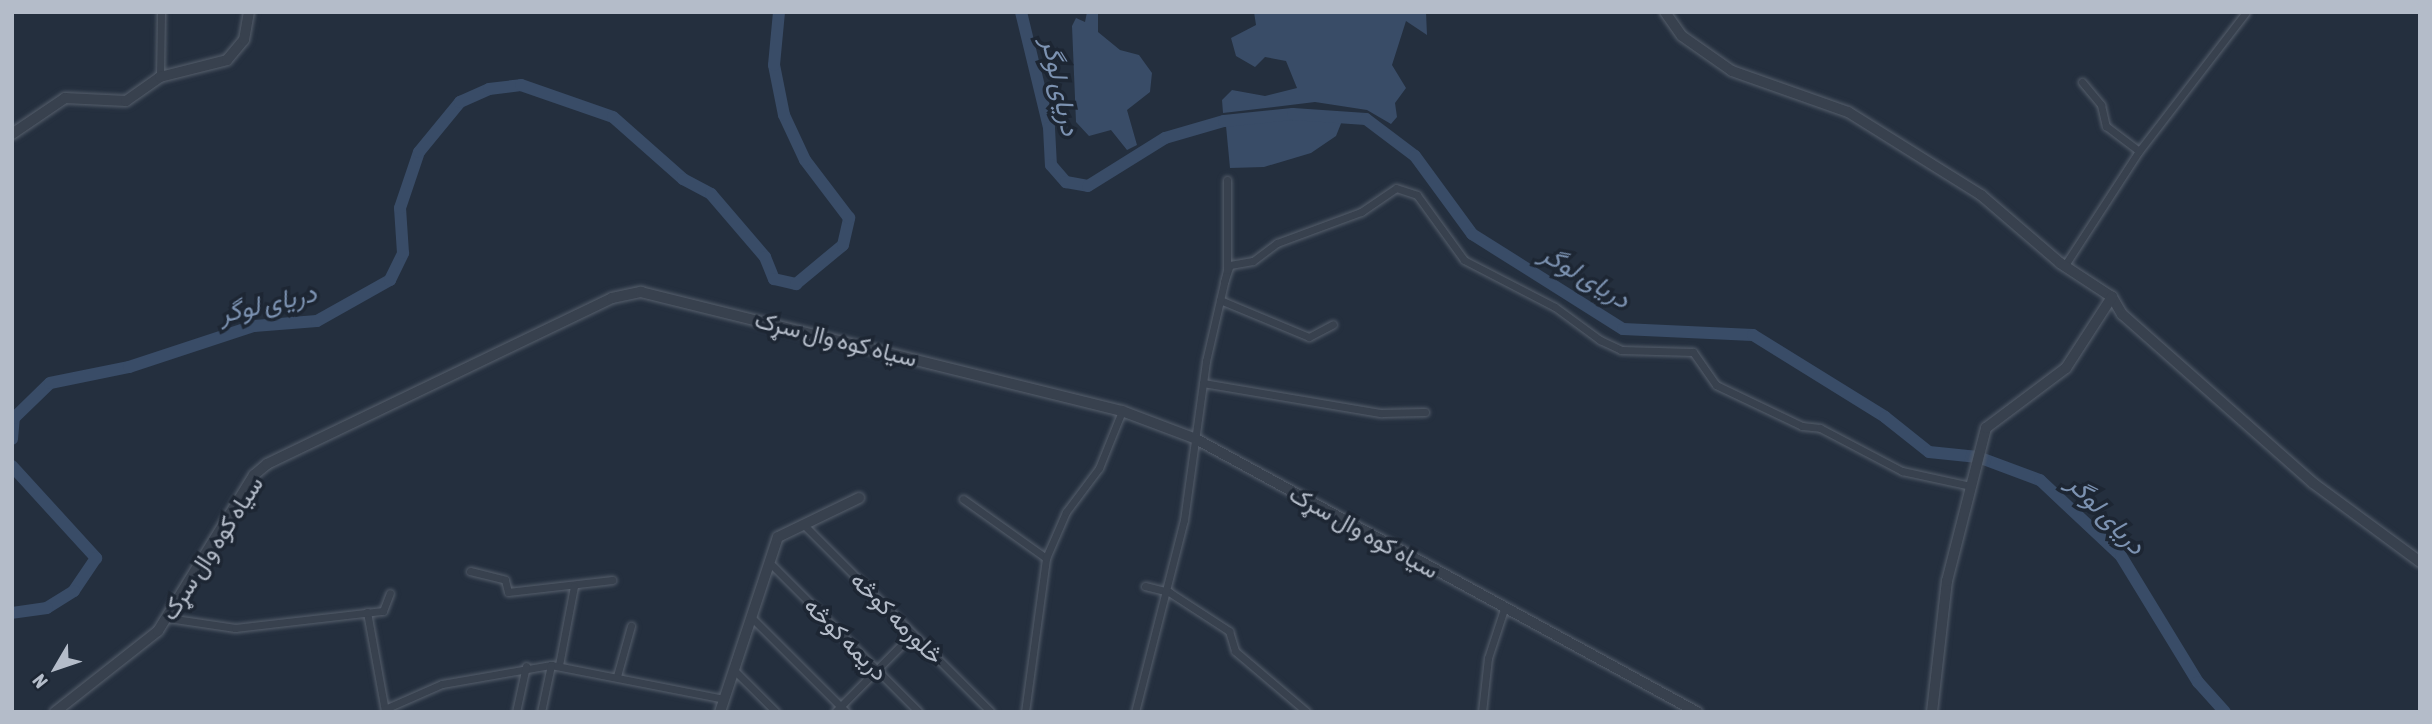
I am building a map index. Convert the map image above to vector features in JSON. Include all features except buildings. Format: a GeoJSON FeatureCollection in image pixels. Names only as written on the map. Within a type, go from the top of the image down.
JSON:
{"type":"FeatureCollection","features":[{"type":"Feature","properties":{"kind":"street"},"geometry":{"type":"LineString","coordinates":[[160,77],[161,12]]}},
{"type":"Feature","properties":{"kind":"street"},"geometry":{"type":"LineString","coordinates":[[12,134],[65,98],[126,102],[160,77],[228,60],[244,40],[249,12]]}},
{"type":"Feature","properties":{"kind":"street"},"geometry":{"type":"LineString","coordinates":[[1665,12],[1682,36],[1732,71],[1848,112],[1930,161],[2065,265],[2112,297],[2122,314],[2305,477],[2420,562]]}},
{"type":"Feature","properties":{"kind":"street"},"geometry":{"type":"LineString","coordinates":[[2065,265],[2139,151],[2246,12]]}},
{"type":"Feature","properties":{"kind":"street"},"geometry":{"type":"LineString","coordinates":[[2082,82],[2101,105],[2106,126],[2139,151]]}},
{"type":"Feature","properties":{"kind":"street"},"geometry":{"type":"LineString","coordinates":[[1224,282],[1227,180]]}},
{"type":"Feature","properties":{"kind":"street"},"geometry":{"type":"LineString","coordinates":[[1135,712],[1169,592],[1203,383],[1230,265],[1253,261],[1278,243],[1361,212],[1396,188],[1417,195],[1464,260],[1555,307],[1600,340],[1620,350],[1693,352],[1716,385],[1802,426],[1820,428],[1902,471],[1971,486]]}},
{"type":"Feature","properties":{"kind":"street","name":"سیاه کوه وال سړک"},"geometry":{"type":"LineString","coordinates":[[55,712],[168,618],[254,475],[267,464],[627,293],[653,293],[1122,411],[1196,439],[1697,712]]}},
{"type":"Feature","properties":{"kind":"street"},"geometry":{"type":"LineString","coordinates":[[1932,712],[1947,581],[1982,438],[1995,418],[2066,368],[2112,297]]}},
{"type":"Feature","properties":{"kind":"street"},"geometry":{"type":"LineString","coordinates":[[1220,300],[1309,337],[1333,324]]}},
{"type":"Feature","properties":{"kind":"street"},"geometry":{"type":"LineString","coordinates":[[1203,383],[1381,412],[1425,412]]}},
{"type":"Feature","properties":{"kind":"street"},"geometry":{"type":"LineString","coordinates":[[1026,712],[1045,558],[1066,512],[1099,468],[1122,411]]}},
{"type":"Feature","properties":{"kind":"street"},"geometry":{"type":"LineString","coordinates":[[720,712],[733,669],[773,566],[778,537],[859,498]]}},
{"type":"Feature","properties":{"kind":"street"},"geometry":{"type":"LineString","coordinates":[[963,499],[1045,558]]}},
{"type":"Feature","properties":{"kind":"street","name":"څلورمه کوڅه"},"geometry":{"type":"LineString","coordinates":[[803,525],[991,712]]}},
{"type":"Feature","properties":{"kind":"street","name":"دریمه کوڅه"},"geometry":{"type":"LineString","coordinates":[[773,566],[919,712]]}},
{"type":"Feature","properties":{"kind":"street"},"geometry":{"type":"LineString","coordinates":[[470,571],[505,580],[508,592],[612,580]]}},
{"type":"Feature","properties":{"kind":"street"},"geometry":{"type":"LineString","coordinates":[[541,712],[574,586]]}},
{"type":"Feature","properties":{"kind":"street"},"geometry":{"type":"LineString","coordinates":[[1145,586],[1169,592],[1229,631],[1235,651],[1307,712]]}},
{"type":"Feature","properties":{"kind":"street"},"geometry":{"type":"LineString","coordinates":[[168,618],[235,628],[389,608],[390,593]]}},
{"type":"Feature","properties":{"kind":"street"},"geometry":{"type":"LineString","coordinates":[[1482,712],[1488,658],[1504,609]]}},
{"type":"Feature","properties":{"kind":"street"},"geometry":{"type":"LineString","coordinates":[[367,612],[385,710],[442,684],[526,666],[555,665],[724,699]]}},
{"type":"Feature","properties":{"kind":"street"},"geometry":{"type":"LineString","coordinates":[[753,619],[841,710],[912,634]]}},
{"type":"Feature","properties":{"kind":"street"},"geometry":{"type":"LineString","coordinates":[[617,676],[631,626]]}},
{"type":"Feature","properties":{"kind":"street"},"geometry":{"type":"LineString","coordinates":[[516,712],[526,666]]}},
{"type":"Feature","properties":{"kind":"street"},"geometry":{"type":"LineString","coordinates":[[733,669],[776,712]]}},
{"type":"Feature","properties":{"kind":"water"},"geometry":{"type":"Polygon","coordinates":[[[1087,12],[1098,12],[1098,32],[1120,50],[1139,55],[1152,73],[1150,92],[1127,110],[1137,145],[1127,150],[1111,130],[1089,136],[1076,122],[1072,26],[1076,18],[1085,22],[1087,12]]]}},
{"type":"Feature","properties":{"kind":"water"},"geometry":{"type":"Polygon","coordinates":[[[1254,12],[1426,12],[1427,35],[1406,21],[1392,65],[1406,88],[1395,103],[1397,117],[1391,124],[1367,110],[1315,102],[1223,113],[1222,100],[1232,90],[1265,96],[1297,88],[1286,61],[1265,57],[1255,67],[1236,56],[1231,38],[1256,25],[1254,12]]]}},
{"type":"Feature","properties":{"kind":"water"},"geometry":{"type":"Polygon","coordinates":[[[1267,118],[1329,118],[1342,121],[1336,136],[1311,153],[1264,167],[1230,168],[1226,126],[1267,118]]]}},
{"type":"Feature","properties":{"kind":"waterway","name":"دریای لوگر"},"geometry":{"type":"LineString","coordinates":[[12,439],[14,418],[50,383],[129,367],[254,326],[317,321],[390,280],[403,253],[400,208],[419,152],[460,102],[489,89],[521,85],[613,117],[683,179],[711,194],[765,257],[774,279],[796,284],[843,245],[849,218],[805,160],[784,115],[774,65],[779,12]]}},
{"type":"Feature","properties":{"kind":"waterway","name":"دریای لوگر"},"geometry":{"type":"LineString","coordinates":[[1021,12],[1049,128],[1051,165],[1066,182],[1088,186],[1165,138],[1224,121],[1293,114],[1366,119],[1415,156],[1472,234],[1623,329],[1753,335],[1885,417],[1929,452],[1978,457],[2040,480],[2121,556],[2198,682],[2225,712]]}},
{"type":"Feature","properties":{"kind":"waterway","name":"دریای لوگر"},"geometry":{"type":"LineString","coordinates":[[12,466],[96,558],[74,591],[47,608],[12,613]]}}]}
